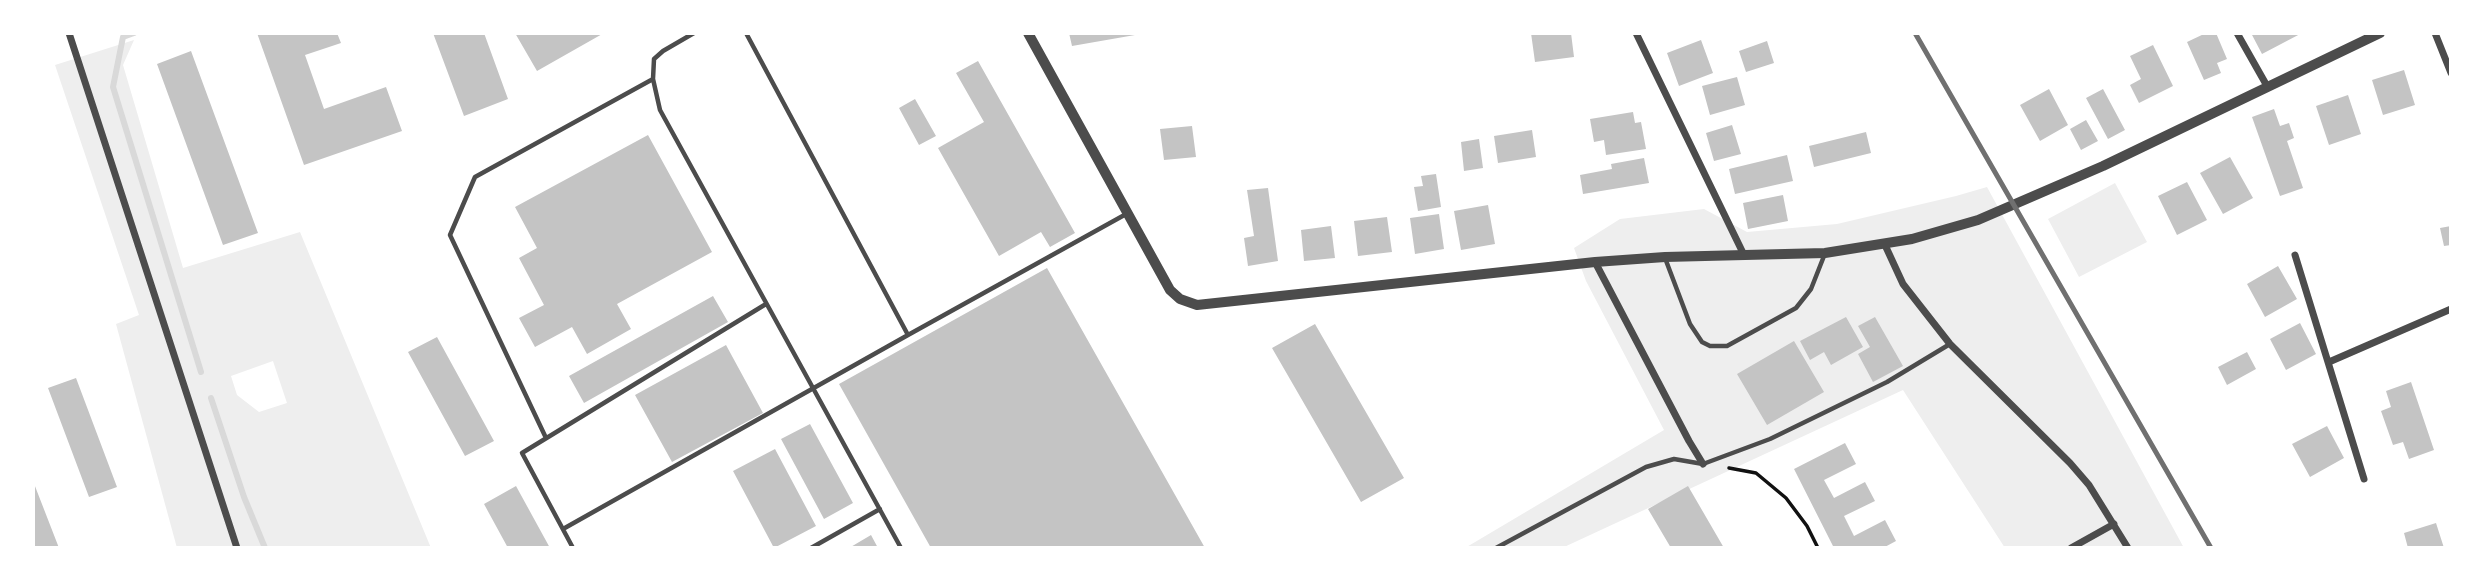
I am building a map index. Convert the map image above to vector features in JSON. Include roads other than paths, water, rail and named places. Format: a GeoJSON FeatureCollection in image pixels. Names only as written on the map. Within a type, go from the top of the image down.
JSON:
{"type":"FeatureCollection","features":[{"type":"Feature","properties":{"kind":"street"},"geometry":{"type":"LineString","coordinates":[[69,33],[237,548]]}},
{"type":"Feature","properties":{"kind":"street"},"geometry":{"type":"LineString","coordinates":[[1028,33],[1170,290],[1180,299],[1197,305],[1595,262],[1665,257],[1825,253],[1885,245],[1978,220],[2104,166],[2380,33]]}},
{"type":"Feature","properties":{"kind":"street"},"geometry":{"type":"LineString","coordinates":[[1636,33],[1744,255]]}},
{"type":"Feature","properties":{"kind":"street"},"geometry":{"type":"LineString","coordinates":[[2237,33],[2267,86]]}},
{"type":"Feature","properties":{"kind":"street"},"geometry":{"type":"LineString","coordinates":[[2435,33],[2451,73]]}},
{"type":"Feature","properties":{"kind":"street"},"geometry":{"type":"LineString","coordinates":[[1885,245],[1903,284],[1950,344],[2070,463],[2089,485],[2128,548]]}},
{"type":"Feature","properties":{"kind":"street"},"geometry":{"type":"LineString","coordinates":[[2295,255],[2364,479]]}},
{"type":"Feature","properties":{"kind":"street"},"geometry":{"type":"LineString","coordinates":[[1595,262],[1703,464]]}},
{"type":"Feature","properties":{"kind":"street"},"geometry":{"type":"LineString","coordinates":[[2329,362],[2451,309]]}},
{"type":"Feature","properties":{"kind":"street"},"geometry":{"type":"LineString","coordinates":[[2071,548],[2114,524]]}},
{"type":"Feature","properties":{"kind":"lane"},"geometry":{"type":"LineString","coordinates":[[694,33],[654,59],[653,79],[660,110],[901,548]]}},
{"type":"Feature","properties":{"kind":"lane"},"geometry":{"type":"LineString","coordinates":[[746,33],[908,335]]}},
{"type":"Feature","properties":{"kind":"lane"},"geometry":{"type":"LineString","coordinates":[[547,438],[450,235],[475,177],[653,79]]}},
{"type":"Feature","properties":{"kind":"lane"},"geometry":{"type":"LineString","coordinates":[[563,529],[1129,212]]}},
{"type":"Feature","properties":{"kind":"lane"},"geometry":{"type":"LineString","coordinates":[[1665,257],[1689,324],[1702,342],[1727,345],[1797,308],[1811,289],[1825,253]]}},
{"type":"Feature","properties":{"kind":"lane"},"geometry":{"type":"LineString","coordinates":[[573,548],[522,453],[766,304]]}},
{"type":"Feature","properties":{"kind":"lane"},"geometry":{"type":"LineString","coordinates":[[1496,548],[1646,467],[1674,459],[1703,464],[1770,439],[1886,382],[1950,344]]}},
{"type":"Feature","properties":{"kind":"lane"},"geometry":{"type":"LineString","coordinates":[[811,548],[880,509]]}},
{"type":"Feature","properties":{"kind":"waterway"},"geometry":{"type":"LineString","coordinates":[[134,33],[123,37],[113,87],[201,372]]}},
{"type":"Feature","properties":{"kind":"waterway"},"geometry":{"type":"LineString","coordinates":[[211,398],[244,497],[265,548]]}},
{"type":"Feature","properties":{"kind":"railway"},"geometry":{"type":"LineString","coordinates":[[1915,33],[2211,548]]}}]}
